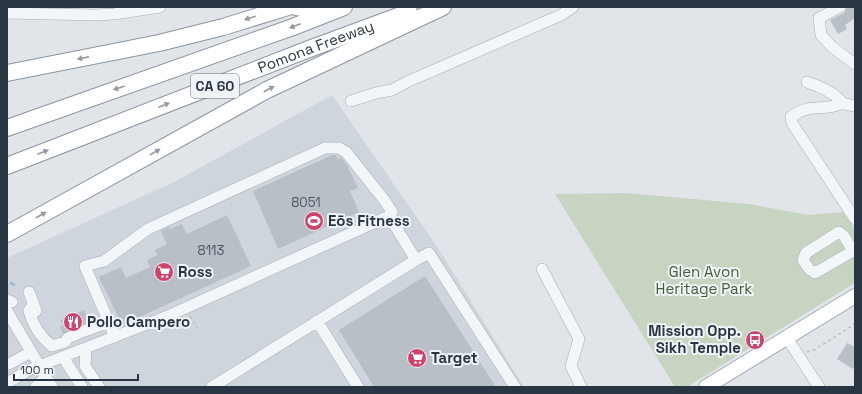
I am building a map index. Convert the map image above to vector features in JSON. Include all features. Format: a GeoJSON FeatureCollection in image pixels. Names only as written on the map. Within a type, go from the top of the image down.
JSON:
{"type":"FeatureCollection","features":[{"type":"Feature","properties":{"kind":"highway"},"geometry":{"type":"LineString","coordinates":[[7,73],[159,43],[288,7]]}},
{"type":"Feature","properties":{"kind":"highway"},"geometry":{"type":"LineString","coordinates":[[296,7],[338,10]]}},
{"type":"Feature","properties":{"kind":"highway","name":"Pomona Freeway"},"geometry":{"type":"LineString","coordinates":[[7,166],[309,49],[424,7]]}},
{"type":"Feature","properties":{"kind":"highway"},"geometry":{"type":"LineString","coordinates":[[7,234],[267,90],[443,7]]}},
{"type":"Feature","properties":{"kind":"highway","name":"Pomona Freeway"},"geometry":{"type":"LineString","coordinates":[[7,128],[338,10]]}},
{"type":"Feature","properties":{"kind":"main road"},"geometry":{"type":"LineString","coordinates":[[706,387],[855,296]]}},
{"type":"Feature","properties":{"kind":"street"},"geometry":{"type":"LineString","coordinates":[[7,13],[95,15],[114,14],[160,7]]}},
{"type":"Feature","properties":{"kind":"street"},"geometry":{"type":"LineString","coordinates":[[351,101],[376,93],[392,90],[416,78],[561,15],[573,7]]}},
{"type":"Feature","properties":{"kind":"street"},"geometry":{"type":"LineString","coordinates":[[840,7],[819,18],[821,34],[832,47],[855,64]]}},
{"type":"Feature","properties":{"kind":"street"},"geometry":{"type":"LineString","coordinates":[[807,82],[821,87],[837,96],[841,101],[840,103]]}},
{"type":"Feature","properties":{"kind":"street"},"geometry":{"type":"LineString","coordinates":[[855,106],[840,103],[834,107],[806,108],[792,117],[792,123],[855,220]]}},
{"type":"Feature","properties":{"kind":"street"},"geometry":{"type":"LineString","coordinates":[[7,383],[29,370],[115,337],[170,315],[389,216],[392,212],[346,152],[339,148],[325,148],[148,230],[104,261],[84,266],[115,337]]}},
{"type":"Feature","properties":{"kind":"street"},"geometry":{"type":"LineString","coordinates":[[389,216],[416,260]]}},
{"type":"Feature","properties":{"kind":"street"},"geometry":{"type":"LineString","coordinates":[[215,386],[317,321],[429,253],[515,387]]}},
{"type":"Feature","properties":{"kind":"street"},"geometry":{"type":"LineString","coordinates":[[542,269],[579,340],[571,366],[582,387]]}},
{"type":"Feature","properties":{"kind":"street"},"geometry":{"type":"LineString","coordinates":[[29,292],[33,304],[29,311],[32,319],[46,342],[52,346],[65,342],[68,338],[109,322]]}},
{"type":"Feature","properties":{"kind":"street"},"geometry":{"type":"LineString","coordinates":[[9,304],[31,352],[52,387]]}},
{"type":"Feature","properties":{"kind":"street"},"geometry":{"type":"LineString","coordinates":[[317,321],[358,387]]}},
{"type":"Feature","properties":{"kind":"street"},"geometry":{"type":"LineString","coordinates":[[787,338],[814,385]]}},
{"type":"Feature","properties":{"kind":"street"},"geometry":{"type":"LineString","coordinates":[[86,348],[85,366],[98,387]]}},
{"type":"Feature","properties":{"kind":"street"},"geometry":{"type":"LineString","coordinates":[[9,364],[31,352]]}},
{"type":"Feature","properties":{"kind":"street"},"geometry":{"type":"LineString","coordinates":[[63,357],[82,387]]}},
{"type":"Feature","properties":{"kind":"street"},"geometry":{"type":"LineString","coordinates":[[36,387],[46,377]]}},
{"type":"Feature","properties":{"kind":"path"},"geometry":{"type":"LineString","coordinates":[[190,315],[197,328]]}},
{"type":"Feature","properties":{"kind":"path"},"geometry":{"type":"LineString","coordinates":[[798,356],[814,350],[855,324]]}},
{"type":"Feature","properties":{"kind":"shaded area"},"geometry":{"type":"Polygon","coordinates":[[[332,95],[438,248],[524,387],[7,387],[7,258],[176,181],[332,95]]]}},
{"type":"Feature","properties":{"kind":"green space","name":"Glen Avon Heritage Park"},"geometry":{"type":"Polygon","coordinates":[[[626,193],[749,204],[809,215],[843,212],[855,230],[855,283],[687,387],[675,387],[555,194],[626,193]]]}},
{"type":"Feature","properties":{"kind":"building"},"geometry":{"type":"Polygon","coordinates":[[[847,7],[855,7],[855,18],[845,25],[847,29],[838,34],[830,20],[844,13],[847,7]]]}},
{"type":"Feature","properties":{"kind":"building"},"geometry":{"type":"Polygon","coordinates":[[[332,155],[336,155],[338,159],[341,157],[347,165],[358,188],[350,191],[359,212],[278,249],[253,191],[332,155]]]}},
{"type":"Feature","properties":{"kind":"building"},"geometry":{"type":"Polygon","coordinates":[[[227,215],[251,266],[122,325],[99,277],[121,267],[126,278],[150,267],[147,260],[158,255],[155,250],[167,244],[161,231],[169,227],[170,229],[182,224],[187,234],[227,215]]]}},
{"type":"Feature","properties":{"kind":"building","name":"Target"},"geometry":{"type":"Polygon","coordinates":[[[425,276],[496,387],[374,387],[339,330],[425,276]]]}},
{"type":"Feature","properties":{"kind":"building"},"geometry":{"type":"Polygon","coordinates":[[[84,310],[89,322],[63,334],[60,327],[63,325],[60,320],[84,310]]]}},
{"type":"Feature","properties":{"kind":"building"},"geometry":{"type":"Polygon","coordinates":[[[847,343],[855,347],[855,365],[853,369],[837,359],[847,343]]]}},
{"type":"Feature","properties":{"kind":"place","name":"Eōs Fitness"},"geometry":{"type":"Point","coordinates":[314,221]}},
{"type":"Feature","properties":{"kind":"place","name":"Ross"},"geometry":{"type":"Point","coordinates":[164,272]}},
{"type":"Feature","properties":{"kind":"place","name":"Pollo Campero"},"geometry":{"type":"Point","coordinates":[73,322]}},
{"type":"Feature","properties":{"kind":"place","name":"Mission Opp. Sikh Temple"},"geometry":{"type":"Point","coordinates":[755,340]}},
{"type":"Feature","properties":{"kind":"place","name":"Target"},"geometry":{"type":"Point","coordinates":[417,358]}}]}
